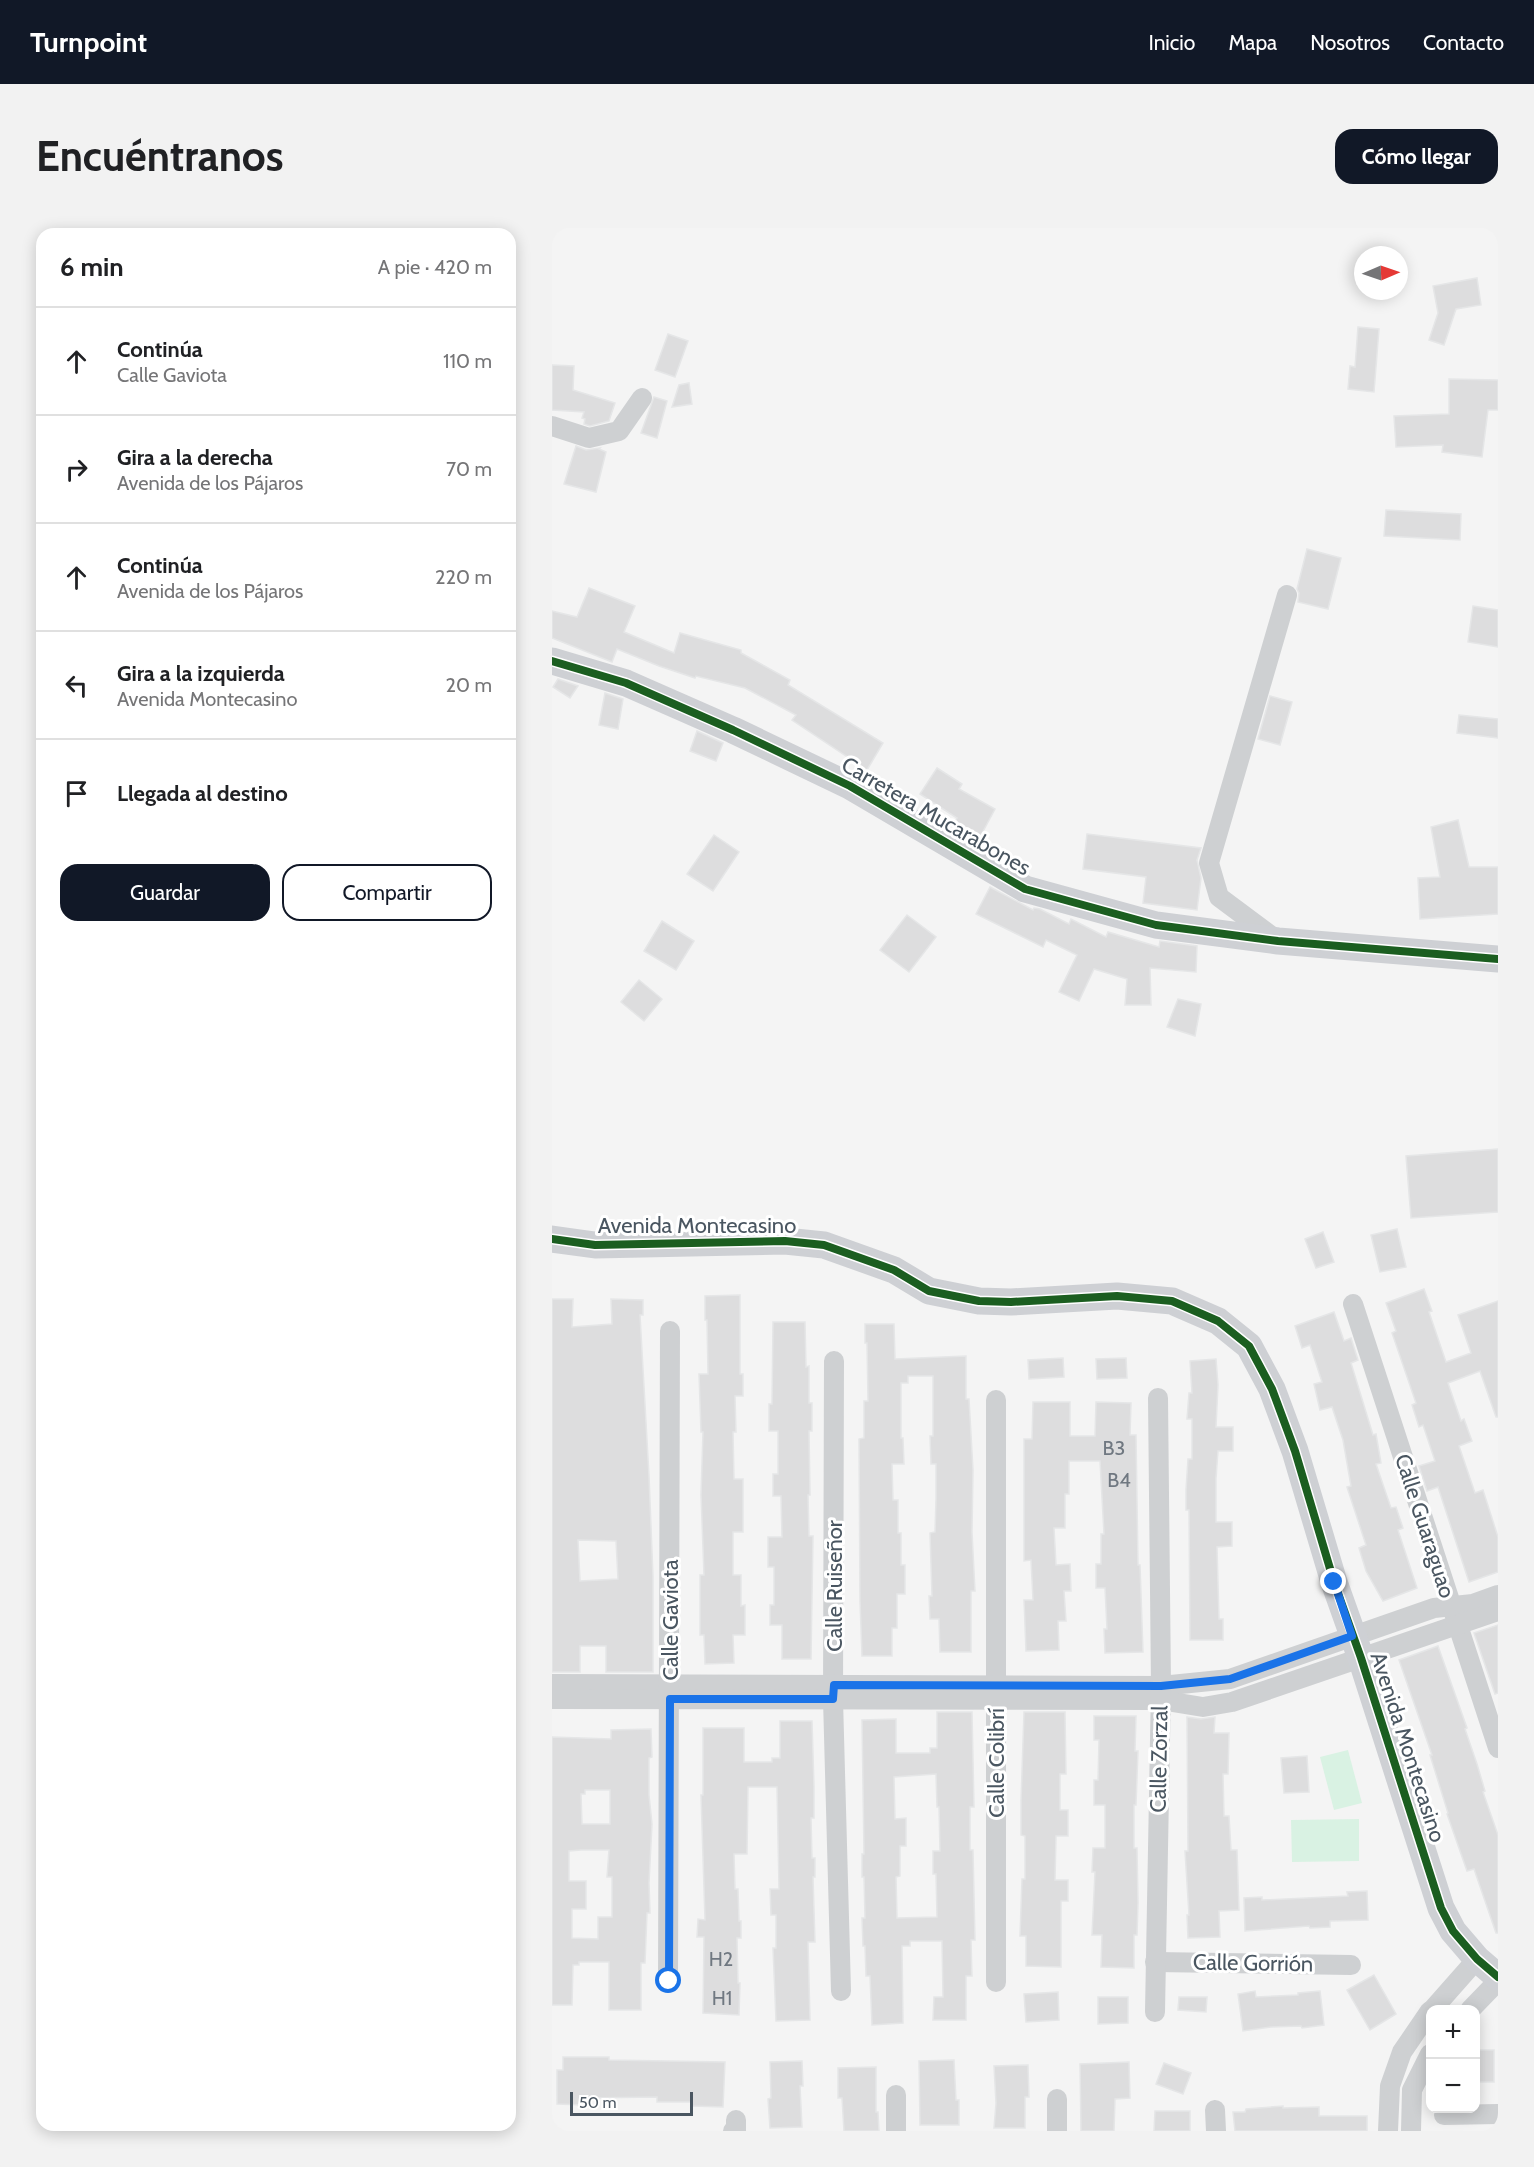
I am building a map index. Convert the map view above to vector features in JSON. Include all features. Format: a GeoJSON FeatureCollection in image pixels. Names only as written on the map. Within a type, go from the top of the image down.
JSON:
{"type":"FeatureCollection","features":[{"type":"Feature","properties":{"kind":"street"},"geometry":{"type":"LineString","coordinates":[[552,426],[589,438],[619,431],[642,398]]}},
{"type":"Feature","properties":{"kind":"street"},"geometry":{"type":"LineString","coordinates":[[1278,941],[1219,897],[1209,863],[1287,595]]}},
{"type":"Feature","properties":{"kind":"street","name":"Carretera Mucarabones"},"geometry":{"type":"LineString","coordinates":[[552,661],[626,683],[733,729],[850,786],[1025,889],[1155,926],[1278,941],[1498,959]]}},
{"type":"Feature","properties":{"kind":"street","name":"Avenida Montecasino"},"geometry":{"type":"LineString","coordinates":[[552,1239],[595,1245],[785,1241],[824,1245],[894,1270],[929,1291],[979,1301],[1011,1302],[1117,1296],[1172,1301],[1218,1321],[1249,1346],[1272,1389],[1295,1451],[1334,1582],[1441,1908],[1453,1931],[1498,1979]]}},
{"type":"Feature","properties":{"kind":"street","name":"Calle Guaraguao"},"geometry":{"type":"LineString","coordinates":[[1353,1304],[1498,1748]]}},
{"type":"Feature","properties":{"kind":"street","name":"Calle Gaviota"},"geometry":{"type":"LineString","coordinates":[[669,1981],[670,1331]]}},
{"type":"Feature","properties":{"kind":"street","name":"Calle Ruiseñor"},"geometry":{"type":"LineString","coordinates":[[834,1361],[834,1692],[841,1991]]}},
{"type":"Feature","properties":{"kind":"street","name":"Calle Zorzal"},"geometry":{"type":"LineString","coordinates":[[1155,2012],[1161,1693],[1158,1398]]}},
{"type":"Feature","properties":{"kind":"street","name":"Calle Colibrí"},"geometry":{"type":"LineString","coordinates":[[996,1400],[996,1982]]}},
{"type":"Feature","properties":{"kind":"street"},"geometry":{"type":"LineString","coordinates":[[1455,1615],[1473,1604],[1498,1595]]}},
{"type":"Feature","properties":{"kind":"street"},"geometry":{"type":"LineString","coordinates":[[552,1699],[670,1692],[1161,1693],[1203,1707],[1232,1702],[1357,1647],[1455,1615],[1498,1611]]}},
{"type":"Feature","properties":{"kind":"street"},"geometry":{"type":"LineString","coordinates":[[552,1684],[670,1692]]}},
{"type":"Feature","properties":{"kind":"street"},"geometry":{"type":"LineString","coordinates":[[1436,2005],[1477,1959]]}},
{"type":"Feature","properties":{"kind":"street","name":"Calle Gorrión"},"geometry":{"type":"LineString","coordinates":[[1155,1962],[1351,1965]]}},
{"type":"Feature","properties":{"kind":"street"},"geometry":{"type":"LineString","coordinates":[[1475,2005],[1498,1979]]}},
{"type":"Feature","properties":{"kind":"street"},"geometry":{"type":"LineString","coordinates":[[1388,2131],[1390,2086],[1402,2052],[1426,2017]]}},
{"type":"Feature","properties":{"kind":"street"},"geometry":{"type":"LineString","coordinates":[[1411,2131],[1412,2090],[1428,2059]]}},
{"type":"Feature","properties":{"kind":"street"},"geometry":{"type":"LineString","coordinates":[[896,2095],[896,2131]]}},
{"type":"Feature","properties":{"kind":"street"},"geometry":{"type":"LineString","coordinates":[[1057,2099],[1057,2131]]}},
{"type":"Feature","properties":{"kind":"street"},"geometry":{"type":"LineString","coordinates":[[1215,2110],[1215,2131]]}},
{"type":"Feature","properties":{"kind":"street"},"geometry":{"type":"LineString","coordinates":[[1444,2115],[1498,2114]]}},
{"type":"Feature","properties":{"kind":"green space"},"geometry":{"type":"Polygon","coordinates":[[[1348,1750],[1362,1803],[1334,1810],[1320,1757],[1348,1750]]]}},
{"type":"Feature","properties":{"kind":"green space"},"geometry":{"type":"Polygon","coordinates":[[[1359,1819],[1359,1861],[1292,1862],[1291,1820],[1359,1819]]]}},
{"type":"Feature","properties":{"kind":"building"},"geometry":{"type":"Polygon","coordinates":[[[1477,278],[1481,305],[1456,309],[1444,345],[1429,340],[1438,313],[1433,286],[1477,278]]]}},
{"type":"Feature","properties":{"kind":"building"},"geometry":{"type":"Polygon","coordinates":[[[1358,327],[1379,329],[1374,392],[1348,389],[1350,366],[1355,367],[1358,327]]]}},
{"type":"Feature","properties":{"kind":"building"},"geometry":{"type":"Polygon","coordinates":[[[668,334],[688,341],[675,377],[655,370],[668,334]]]}},
{"type":"Feature","properties":{"kind":"building"},"geometry":{"type":"Polygon","coordinates":[[[552,365],[574,366],[573,390],[615,403],[609,421],[590,426],[584,424],[585,419],[582,418],[584,412],[552,410],[552,365]]]}},
{"type":"Feature","properties":{"kind":"building"},"geometry":{"type":"Polygon","coordinates":[[[1449,379],[1498,380],[1498,410],[1488,410],[1482,457],[1442,452],[1443,445],[1396,447],[1394,416],[1449,414],[1449,379]]]}},
{"type":"Feature","properties":{"kind":"building"},"geometry":{"type":"Polygon","coordinates":[[[689,383],[692,404],[672,407],[679,385],[689,383]]]}},
{"type":"Feature","properties":{"kind":"building"},"geometry":{"type":"Polygon","coordinates":[[[654,397],[667,401],[657,438],[641,433],[654,397]]]}},
{"type":"Feature","properties":{"kind":"building"},"geometry":{"type":"Polygon","coordinates":[[[576,446],[586,450],[600,448],[606,452],[596,492],[564,484],[576,446]]]}},
{"type":"Feature","properties":{"kind":"building"},"geometry":{"type":"Polygon","coordinates":[[[1386,510],[1461,514],[1460,540],[1384,536],[1386,510]]]}},
{"type":"Feature","properties":{"kind":"building"},"geometry":{"type":"Polygon","coordinates":[[[1307,549],[1341,558],[1328,609],[1298,602],[1297,589],[1307,549]]]}},
{"type":"Feature","properties":{"kind":"building"},"geometry":{"type":"Polygon","coordinates":[[[589,588],[635,606],[624,632],[674,653],[680,633],[741,650],[741,653],[790,680],[788,685],[883,743],[867,770],[792,720],[796,715],[745,688],[696,676],[695,678],[617,649],[612,662],[552,638],[552,611],[577,617],[589,588]]]}},
{"type":"Feature","properties":{"kind":"building"},"geometry":{"type":"Polygon","coordinates":[[[1473,606],[1498,610],[1498,647],[1468,642],[1473,606]]]}},
{"type":"Feature","properties":{"kind":"building"},"geometry":{"type":"Polygon","coordinates":[[[558,679],[578,686],[570,698],[553,687],[558,679]]]}},
{"type":"Feature","properties":{"kind":"building"},"geometry":{"type":"Polygon","coordinates":[[[605,693],[623,699],[618,729],[599,725],[605,693]]]}},
{"type":"Feature","properties":{"kind":"building"},"geometry":{"type":"Polygon","coordinates":[[[1270,696],[1292,702],[1280,745],[1258,739],[1270,696]]]}},
{"type":"Feature","properties":{"kind":"building"},"geometry":{"type":"Polygon","coordinates":[[[1459,715],[1498,719],[1498,738],[1457,733],[1459,715]]]}},
{"type":"Feature","properties":{"kind":"building"},"geometry":{"type":"Polygon","coordinates":[[[697,731],[723,743],[716,761],[690,751],[697,731]]]}},
{"type":"Feature","properties":{"kind":"building"},"geometry":{"type":"Polygon","coordinates":[[[937,768],[962,784],[959,789],[995,809],[980,837],[954,823],[957,818],[920,794],[937,768]]]}},
{"type":"Feature","properties":{"kind":"building"},"geometry":{"type":"Polygon","coordinates":[[[1458,820],[1469,867],[1498,867],[1498,914],[1420,919],[1418,878],[1440,877],[1431,827],[1458,820]]]}},
{"type":"Feature","properties":{"kind":"building"},"geometry":{"type":"Polygon","coordinates":[[[1087,834],[1201,848],[1197,860],[1201,878],[1197,910],[1143,903],[1146,877],[1083,869],[1087,834]]]}},
{"type":"Feature","properties":{"kind":"building"},"geometry":{"type":"Polygon","coordinates":[[[714,835],[739,852],[713,891],[687,874],[714,835]]]}},
{"type":"Feature","properties":{"kind":"building"},"geometry":{"type":"Polygon","coordinates":[[[990,887],[1033,910],[1034,908],[1040,909],[1069,924],[1071,919],[1106,937],[1108,932],[1159,947],[1160,941],[1197,946],[1196,972],[1150,968],[1151,1005],[1125,1005],[1127,979],[1094,969],[1079,1001],[1059,992],[1077,955],[1046,940],[1043,947],[976,914],[990,887]]]}},
{"type":"Feature","properties":{"kind":"building"},"geometry":{"type":"Polygon","coordinates":[[[907,915],[936,937],[909,972],[880,950],[907,915]]]}},
{"type":"Feature","properties":{"kind":"building"},"geometry":{"type":"Polygon","coordinates":[[[662,921],[694,941],[676,970],[644,951],[662,921]]]}},
{"type":"Feature","properties":{"kind":"building"},"geometry":{"type":"Polygon","coordinates":[[[639,980],[662,999],[644,1021],[621,1002],[639,980]]]}},
{"type":"Feature","properties":{"kind":"building"},"geometry":{"type":"Polygon","coordinates":[[[1178,999],[1201,1004],[1195,1036],[1167,1027],[1178,999]]]}},
{"type":"Feature","properties":{"kind":"building"},"geometry":{"type":"Polygon","coordinates":[[[1498,1149],[1498,1212],[1411,1218],[1406,1156],[1498,1149]]]}},
{"type":"Feature","properties":{"kind":"building"},"geometry":{"type":"Polygon","coordinates":[[[1397,1229],[1406,1267],[1380,1272],[1371,1235],[1397,1229]]]}},
{"type":"Feature","properties":{"kind":"building"},"geometry":{"type":"Polygon","coordinates":[[[1323,1232],[1334,1262],[1316,1268],[1305,1239],[1323,1232]]]}},
{"type":"Feature","properties":{"kind":"building"},"geometry":{"type":"Polygon","coordinates":[[[1424,1289],[1432,1311],[1429,1312],[1446,1362],[1471,1353],[1458,1315],[1498,1301],[1498,1417],[1496,1417],[1480,1371],[1448,1383],[1461,1421],[1464,1419],[1472,1441],[1459,1446],[1475,1493],[1483,1490],[1498,1537],[1498,1572],[1469,1582],[1438,1487],[1427,1491],[1419,1466],[1435,1461],[1423,1425],[1419,1427],[1412,1405],[1416,1403],[1392,1333],[1396,1331],[1386,1303],[1424,1289]]]}},
{"type":"Feature","properties":{"kind":"building"},"geometry":{"type":"Polygon","coordinates":[[[740,1295],[740,1374],[743,1374],[743,1396],[735,1396],[736,1432],[733,1432],[734,1479],[743,1479],[743,1532],[733,1532],[733,1575],[741,1575],[741,1606],[745,1605],[745,1635],[733,1635],[734,1663],[705,1664],[704,1635],[700,1635],[700,1575],[704,1575],[701,1495],[703,1432],[701,1432],[699,1374],[708,1374],[705,1296],[740,1295]]]}},
{"type":"Feature","properties":{"kind":"building"},"geometry":{"type":"Polygon","coordinates":[[[552,1299],[573,1299],[572,1327],[612,1324],[611,1299],[643,1300],[643,1315],[640,1315],[653,1577],[653,1672],[606,1672],[606,1646],[580,1646],[580,1672],[552,1672],[552,1299]],[[578,1540],[580,1581],[618,1579],[616,1541],[578,1540]]]}},
{"type":"Feature","properties":{"kind":"building"},"geometry":{"type":"Polygon","coordinates":[[[1334,1312],[1344,1341],[1351,1338],[1358,1360],[1351,1363],[1373,1435],[1376,1434],[1381,1463],[1376,1464],[1391,1508],[1396,1507],[1403,1528],[1398,1530],[1417,1588],[1383,1601],[1366,1571],[1359,1548],[1366,1545],[1347,1487],[1351,1486],[1343,1440],[1332,1407],[1320,1410],[1314,1384],[1322,1382],[1310,1345],[1302,1348],[1295,1326],[1334,1312]]]}},
{"type":"Feature","properties":{"kind":"building"},"geometry":{"type":"Polygon","coordinates":[[[773,1322],[805,1322],[806,1367],[809,1366],[809,1403],[812,1403],[812,1431],[809,1431],[810,1495],[808,1495],[809,1536],[813,1536],[811,1659],[782,1659],[782,1625],[770,1625],[770,1605],[774,1605],[774,1567],[768,1567],[768,1537],[782,1537],[781,1496],[773,1496],[773,1474],[778,1474],[778,1431],[769,1431],[769,1404],[772,1404],[773,1322]]]}},
{"type":"Feature","properties":{"kind":"building"},"geometry":{"type":"Polygon","coordinates":[[[865,1324],[894,1324],[895,1359],[966,1356],[966,1399],[969,1399],[973,1470],[972,1532],[975,1591],[971,1591],[971,1652],[940,1652],[939,1619],[930,1619],[929,1596],[932,1596],[930,1533],[935,1532],[936,1499],[936,1464],[931,1464],[930,1436],[933,1436],[933,1376],[908,1376],[908,1383],[901,1383],[901,1438],[903,1438],[904,1464],[892,1464],[893,1500],[898,1500],[898,1533],[901,1533],[901,1565],[905,1565],[905,1594],[897,1594],[897,1628],[892,1628],[892,1656],[862,1656],[859,1439],[864,1438],[864,1401],[868,1401],[865,1324]]]}},
{"type":"Feature","properties":{"kind":"building"},"geometry":{"type":"Polygon","coordinates":[[[1063,1358],[1064,1377],[1029,1379],[1028,1360],[1063,1358]]]}},
{"type":"Feature","properties":{"kind":"building"},"geometry":{"type":"Polygon","coordinates":[[[1126,1358],[1127,1378],[1097,1379],[1096,1359],[1126,1358]]]}},
{"type":"Feature","properties":{"kind":"building"},"geometry":{"type":"Polygon","coordinates":[[[1216,1359],[1218,1385],[1216,1427],[1233,1427],[1233,1451],[1218,1451],[1216,1522],[1232,1522],[1232,1546],[1217,1547],[1219,1619],[1223,1619],[1223,1640],[1190,1640],[1189,1510],[1186,1510],[1186,1490],[1188,1459],[1192,1459],[1192,1419],[1187,1419],[1189,1393],[1192,1393],[1190,1361],[1216,1359]]]}},
{"type":"Feature","properties":{"kind":"building"},"geometry":{"type":"Polygon","coordinates":[[[1033,1402],[1070,1402],[1070,1436],[1095,1436],[1096,1402],[1131,1403],[1130,1435],[1136,1435],[1138,1565],[1140,1565],[1143,1652],[1105,1653],[1104,1629],[1107,1629],[1105,1588],[1096,1588],[1096,1564],[1101,1564],[1101,1534],[1104,1534],[1100,1461],[1069,1461],[1069,1494],[1065,1494],[1065,1528],[1054,1528],[1056,1565],[1070,1564],[1071,1591],[1064,1591],[1066,1621],[1058,1621],[1059,1650],[1026,1651],[1024,1600],[1033,1600],[1031,1560],[1024,1561],[1024,1439],[1032,1439],[1033,1402]]]}},
{"type":"Feature","properties":{"kind":"building"},"geometry":{"type":"Polygon","coordinates":[[[1498,1625],[1498,1693],[1495,1694],[1474,1633],[1498,1625]]]}},
{"type":"Feature","properties":{"kind":"building"},"geometry":{"type":"Polygon","coordinates":[[[1438,1646],[1467,1728],[1465,1729],[1485,1791],[1483,1792],[1498,1835],[1498,1933],[1496,1933],[1474,1869],[1467,1871],[1447,1814],[1430,1755],[1432,1755],[1399,1660],[1438,1646]]]}},
{"type":"Feature","properties":{"kind":"building"},"geometry":{"type":"Polygon","coordinates":[[[937,1712],[972,1712],[974,1807],[970,1807],[970,1850],[973,1850],[975,1940],[971,1940],[972,1976],[966,1976],[966,2020],[933,2020],[934,1997],[943,1997],[942,1941],[910,1941],[910,1946],[902,1946],[903,2023],[872,2025],[870,1976],[866,1976],[862,1918],[865,1918],[864,1877],[862,1877],[862,1854],[864,1854],[862,1720],[896,1719],[896,1753],[930,1753],[930,1748],[937,1748],[937,1712]],[[936,1774],[894,1777],[895,1819],[906,1818],[906,1846],[900,1846],[900,1876],[896,1877],[897,1918],[937,1917],[933,1851],[940,1851],[939,1807],[937,1807],[936,1774]]]}},
{"type":"Feature","properties":{"kind":"building"},"geometry":{"type":"Polygon","coordinates":[[[1024,1712],[1065,1712],[1066,1774],[1060,1774],[1060,1810],[1068,1810],[1068,1836],[1056,1836],[1055,1880],[1068,1880],[1068,1901],[1061,1901],[1061,1967],[1026,1966],[1026,1936],[1020,1936],[1022,1879],[1025,1879],[1025,1836],[1021,1835],[1024,1712]]]}},
{"type":"Feature","properties":{"kind":"building"},"geometry":{"type":"Polygon","coordinates":[[[1094,1716],[1136,1716],[1135,1751],[1138,1751],[1134,1848],[1137,1848],[1138,1903],[1137,1935],[1134,1935],[1134,1968],[1101,1967],[1102,1935],[1092,1935],[1095,1872],[1092,1872],[1093,1848],[1105,1848],[1105,1805],[1094,1805],[1094,1780],[1098,1780],[1099,1740],[1094,1740],[1094,1716]]]}},
{"type":"Feature","properties":{"kind":"building"},"geometry":{"type":"Polygon","coordinates":[[[1187,1717],[1201,1719],[1215,1717],[1214,1733],[1229,1733],[1228,1774],[1223,1774],[1224,1816],[1229,1816],[1231,1850],[1237,1850],[1239,1910],[1219,1911],[1220,1937],[1188,1938],[1185,1851],[1188,1851],[1187,1717]]]}},
{"type":"Feature","properties":{"kind":"building"},"geometry":{"type":"Polygon","coordinates":[[[780,1721],[812,1721],[814,1818],[811,1818],[812,1858],[815,1858],[815,1877],[813,1877],[815,1942],[808,1942],[810,2020],[776,2021],[773,1948],[776,1948],[776,1915],[771,1915],[770,1889],[779,1889],[777,1787],[748,1787],[747,1854],[734,1854],[735,1889],[738,1889],[739,1921],[741,1921],[741,1938],[737,1938],[738,1983],[740,1983],[739,2015],[703,2013],[704,1937],[697,1937],[698,1919],[705,1920],[701,1795],[703,1795],[703,1728],[744,1728],[744,1762],[772,1762],[772,1758],[780,1758],[780,1721]]]}},
{"type":"Feature","properties":{"kind":"building"},"geometry":{"type":"Polygon","coordinates":[[[651,1729],[652,1757],[649,1758],[652,1824],[650,1913],[647,1913],[645,1963],[641,1963],[641,2010],[609,2010],[609,1962],[579,1962],[579,1965],[573,1965],[572,2005],[552,2005],[552,1737],[611,1739],[611,1730],[651,1729]],[[585,1790],[585,1794],[581,1794],[582,1824],[610,1824],[610,1790],[585,1790]],[[609,1850],[569,1851],[569,1881],[586,1881],[586,1909],[572,1909],[572,1938],[598,1939],[598,1917],[612,1917],[612,1877],[607,1877],[609,1850]]]}},
{"type":"Feature","properties":{"kind":"building"},"geometry":{"type":"Polygon","coordinates":[[[1307,1756],[1309,1792],[1284,1793],[1281,1758],[1307,1756]]]}},
{"type":"Feature","properties":{"kind":"building"},"geometry":{"type":"Polygon","coordinates":[[[1367,1891],[1368,1920],[1330,1921],[1330,1927],[1310,1928],[1309,1926],[1245,1931],[1244,1898],[1262,1897],[1262,1900],[1348,1896],[1347,1892],[1367,1891]]]}},
{"type":"Feature","properties":{"kind":"building"},"geometry":{"type":"Polygon","coordinates":[[[1374,1975],[1396,2014],[1370,2030],[1347,1990],[1374,1975]]]}},
{"type":"Feature","properties":{"kind":"building"},"geometry":{"type":"Polygon","coordinates":[[[1255,1991],[1256,1997],[1298,1995],[1298,1993],[1320,1991],[1324,2025],[1302,2028],[1301,2026],[1271,2027],[1243,2031],[1238,1994],[1255,1991]]]}},
{"type":"Feature","properties":{"kind":"building"},"geometry":{"type":"Polygon","coordinates":[[[1058,1992],[1059,2020],[1026,2022],[1024,1994],[1058,1992]]]}},
{"type":"Feature","properties":{"kind":"building"},"geometry":{"type":"Polygon","coordinates":[[[1098,1997],[1128,1997],[1128,2023],[1098,2024],[1098,1997]]]}},
{"type":"Feature","properties":{"kind":"building"},"geometry":{"type":"Polygon","coordinates":[[[1179,1997],[1207,1997],[1206,2012],[1178,2010],[1179,1997]]]}},
{"type":"Feature","properties":{"kind":"building"},"geometry":{"type":"Polygon","coordinates":[[[1480,2050],[1494,2050],[1494,2082],[1480,2082],[1480,2050]]]}},
{"type":"Feature","properties":{"kind":"building"},"geometry":{"type":"Polygon","coordinates":[[[563,2057],[725,2062],[723,2107],[692,2106],[692,2102],[657,2102],[657,2097],[584,2098],[584,2105],[557,2104],[557,2070],[563,2070],[563,2057]]]}},
{"type":"Feature","properties":{"kind":"building"},"geometry":{"type":"Polygon","coordinates":[[[954,2060],[956,2100],[959,2100],[959,2125],[920,2125],[919,2061],[954,2060]]]}},
{"type":"Feature","properties":{"kind":"building"},"geometry":{"type":"Polygon","coordinates":[[[802,2061],[803,2086],[800,2086],[802,2127],[770,2128],[768,2099],[771,2098],[770,2062],[802,2061]]]}},
{"type":"Feature","properties":{"kind":"building"},"geometry":{"type":"Polygon","coordinates":[[[1129,2062],[1130,2098],[1115,2099],[1114,2131],[1081,2131],[1080,2064],[1129,2062]]]}},
{"type":"Feature","properties":{"kind":"building"},"geometry":{"type":"Polygon","coordinates":[[[1164,2063],[1191,2073],[1183,2094],[1156,2084],[1164,2063]]]}},
{"type":"Feature","properties":{"kind":"building"},"geometry":{"type":"Polygon","coordinates":[[[1028,2065],[1029,2097],[1025,2097],[1025,2128],[994,2128],[996,2103],[994,2066],[1028,2065]]]}},
{"type":"Feature","properties":{"kind":"building"},"geometry":{"type":"Polygon","coordinates":[[[876,2067],[876,2112],[878,2112],[879,2131],[844,2131],[842,2098],[838,2098],[838,2068],[876,2067]]]}},
{"type":"Feature","properties":{"kind":"building"},"geometry":{"type":"Polygon","coordinates":[[[1283,2106],[1283,2108],[1319,2107],[1319,2116],[1367,2116],[1367,2131],[1235,2131],[1233,2112],[1283,2106]]]}},
{"type":"Feature","properties":{"kind":"building"},"geometry":{"type":"Polygon","coordinates":[[[1155,2111],[1190,2111],[1190,2131],[1154,2131],[1155,2111]]]}},
{"type":"Feature","properties":{"kind":"cycle path"},"geometry":{"type":"LineString","coordinates":[[552,661],[626,683],[733,730],[850,786],[1025,889],[1156,925],[1278,941],[1498,959]]}},
{"type":"Feature","properties":{"kind":"cycle path"},"geometry":{"type":"LineString","coordinates":[[552,1239],[595,1245],[785,1241],[824,1245],[894,1270],[929,1291],[979,1301],[1011,1302],[1117,1296],[1172,1301],[1218,1321],[1249,1346],[1272,1389],[1295,1451],[1334,1582],[1361,1658],[1441,1908],[1453,1931],[1477,1959],[1498,1977]]}},
{"type":"Feature","properties":{"kind":"route"},"geometry":{"type":"LineString","coordinates":[[669,1981],[670,1699],[833,1699],[834,1685],[1161,1686],[1230,1679],[1352,1636],[1334,1582]]}}]}
